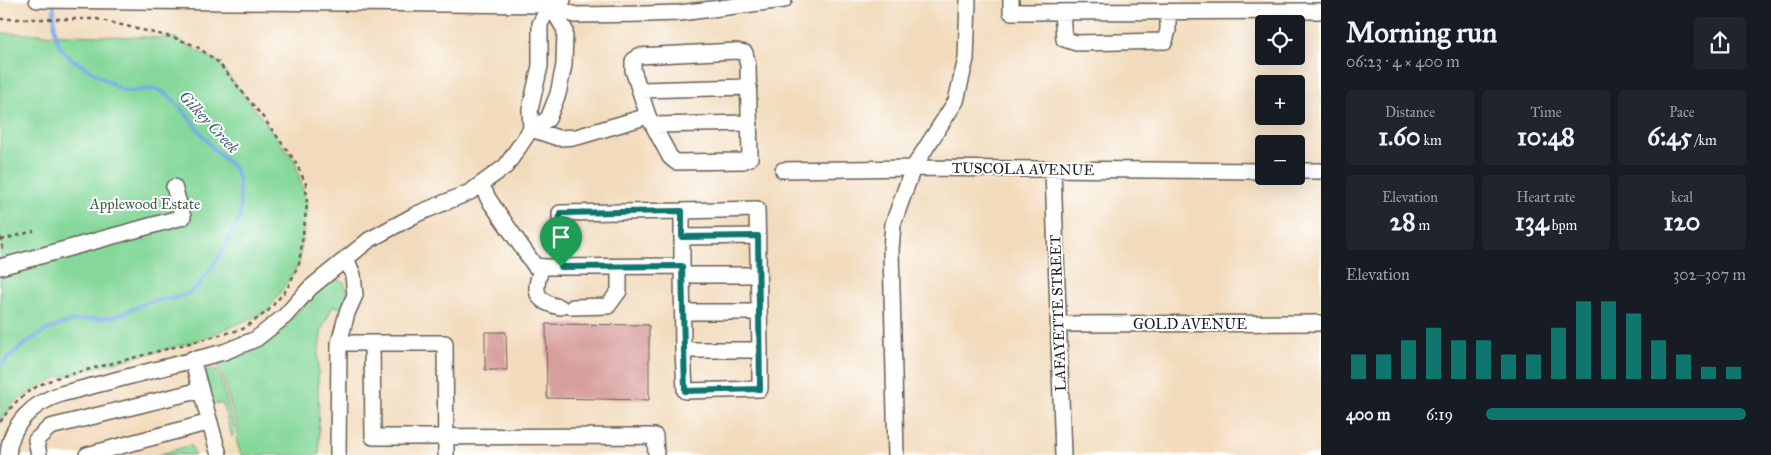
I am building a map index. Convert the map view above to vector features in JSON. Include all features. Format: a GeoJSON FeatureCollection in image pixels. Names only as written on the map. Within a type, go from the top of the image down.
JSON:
{"type":"FeatureCollection","features":[{"type":"Feature","properties":{"kind":"street"},"geometry":{"type":"LineString","coordinates":[[37,0],[554,2],[575,15],[646,14],[708,10],[784,0]]}},
{"type":"Feature","properties":{"kind":"street"},"geometry":{"type":"LineString","coordinates":[[896,455],[891,250],[893,224],[913,168],[956,101],[966,59],[968,0]]}},
{"type":"Feature","properties":{"kind":"street"},"geometry":{"type":"LineString","coordinates":[[1011,0],[1011,12],[1321,12]]}},
{"type":"Feature","properties":{"kind":"street"},"geometry":{"type":"LineString","coordinates":[[8,455],[9,444],[19,422],[36,404],[48,398],[224,352],[256,340],[271,329],[310,288],[378,234],[417,214],[457,198],[506,166],[531,129],[548,119],[561,81],[565,30],[554,2]]}},
{"type":"Feature","properties":{"kind":"street"},"geometry":{"type":"LineString","coordinates":[[531,129],[530,110],[540,66],[540,24],[554,2]]}},
{"type":"Feature","properties":{"kind":"street"},"geometry":{"type":"LineString","coordinates":[[1062,12],[1064,39],[1076,43],[1165,41],[1168,30],[1168,12]]}},
{"type":"Feature","properties":{"kind":"street"},"geometry":{"type":"LineString","coordinates":[[736,51],[745,53],[750,123],[750,158],[743,161],[676,162],[670,157],[650,121],[640,90],[632,61],[638,56],[736,51]]}},
{"type":"Feature","properties":{"kind":"street"},"geometry":{"type":"LineString","coordinates":[[640,90],[748,87]]}},
{"type":"Feature","properties":{"kind":"street"},"geometry":{"type":"LineString","coordinates":[[531,129],[558,138],[577,137],[650,121],[750,123]]}},
{"type":"Feature","properties":{"kind":"street","name":"TUSCOLA AVENUE"},"geometry":{"type":"LineString","coordinates":[[783,170],[913,168],[1255,171]]}},
{"type":"Feature","properties":{"kind":"street","name":"LAFAYETTE STREET"},"geometry":{"type":"LineString","coordinates":[[1053,170],[1063,455]]}},
{"type":"Feature","properties":{"kind":"street"},"geometry":{"type":"LineString","coordinates":[[1305,171],[1321,171]]}},
{"type":"Feature","properties":{"kind":"street"},"geometry":{"type":"LineString","coordinates":[[481,184],[514,238],[535,266],[619,266],[758,275]]}},
{"type":"Feature","properties":{"kind":"street"},"geometry":{"type":"LineString","coordinates":[[0,266],[183,217],[174,187]]}},
{"type":"Feature","properties":{"kind":"street"},"geometry":{"type":"LineString","coordinates":[[561,267],[560,213],[682,211],[757,210],[760,389],[685,391],[682,211]]}},
{"type":"Feature","properties":{"kind":"street"},"geometry":{"type":"LineString","coordinates":[[682,237],[758,236]]}},
{"type":"Feature","properties":{"kind":"street"},"geometry":{"type":"LineString","coordinates":[[338,455],[339,343],[347,313],[355,295],[353,275],[346,258]]}},
{"type":"Feature","properties":{"kind":"street"},"geometry":{"type":"LineString","coordinates":[[542,267],[536,289],[545,304],[608,306],[619,291],[619,266]]}},
{"type":"Feature","properties":{"kind":"street"},"geometry":{"type":"LineString","coordinates":[[683,312],[759,312]]}},
{"type":"Feature","properties":{"kind":"street","name":"GOLD AVENUE"},"geometry":{"type":"LineString","coordinates":[[1059,324],[1321,324]]}},
{"type":"Feature","properties":{"kind":"street"},"geometry":{"type":"LineString","coordinates":[[339,343],[445,343],[446,455]]}},
{"type":"Feature","properties":{"kind":"street"},"geometry":{"type":"LineString","coordinates":[[372,343],[373,437],[655,436],[656,455]]}},
{"type":"Feature","properties":{"kind":"street"},"geometry":{"type":"LineString","coordinates":[[683,350],[760,350]]}},
{"type":"Feature","properties":{"kind":"street"},"geometry":{"type":"LineString","coordinates":[[192,359],[219,455]]}},
{"type":"Feature","properties":{"kind":"street"},"geometry":{"type":"LineString","coordinates":[[39,455],[36,440],[40,434],[50,427],[201,390]]}},
{"type":"Feature","properties":{"kind":"street"},"geometry":{"type":"LineString","coordinates":[[87,455],[210,422]]}},
{"type":"Feature","properties":{"kind":"path"},"geometry":{"type":"LineString","coordinates":[[0,19],[60,19]]}},
{"type":"Feature","properties":{"kind":"path"},"geometry":{"type":"LineString","coordinates":[[1,240],[34,231]]}},
{"type":"Feature","properties":{"kind":"green space","name":"Applewood Estate"},"geometry":{"type":"Polygon","coordinates":[[[0,33],[175,38],[218,62],[295,161],[307,204],[299,264],[268,311],[200,340],[56,378],[14,402],[0,423],[0,33]]]}},
{"type":"Feature","properties":{"kind":"green space"},"geometry":{"type":"Polygon","coordinates":[[[337,279],[344,282],[348,293],[341,308],[333,306],[322,329],[318,356],[319,455],[241,455],[236,439],[238,430],[218,363],[244,353],[268,340],[283,328],[315,294],[337,279]]]}},
{"type":"Feature","properties":{"kind":"green space"},"geometry":{"type":"Polygon","coordinates":[[[217,369],[235,429],[232,437],[222,403],[212,404],[204,377],[206,370],[217,369]]]}},
{"type":"Feature","properties":{"kind":"green space"},"geometry":{"type":"Polygon","coordinates":[[[191,445],[195,455],[157,455],[191,445]]]}},
{"type":"Feature","properties":{"kind":"building"},"geometry":{"type":"Polygon","coordinates":[[[546,324],[649,325],[649,400],[547,398],[546,324]]]}},
{"type":"Feature","properties":{"kind":"building"},"geometry":{"type":"Polygon","coordinates":[[[485,332],[506,332],[507,370],[485,370],[485,332]]]}},
{"type":"Feature","properties":{"kind":"waterway","name":"Gilkey Creek"},"geometry":{"type":"LineString","coordinates":[[0,366],[32,339],[59,325],[85,319],[111,317],[150,302],[183,296],[193,290],[206,276],[221,254],[234,230],[240,213],[239,183],[236,172],[213,148],[180,107],[159,90],[127,91],[119,89],[73,60],[60,47],[57,40],[54,3]]}},
{"type":"Feature","properties":{"kind":"route"},"geometry":{"type":"LineString","coordinates":[[682,211],[682,237],[758,236],[760,389],[685,391],[682,266],[561,267],[560,213],[682,211]]}}]}
